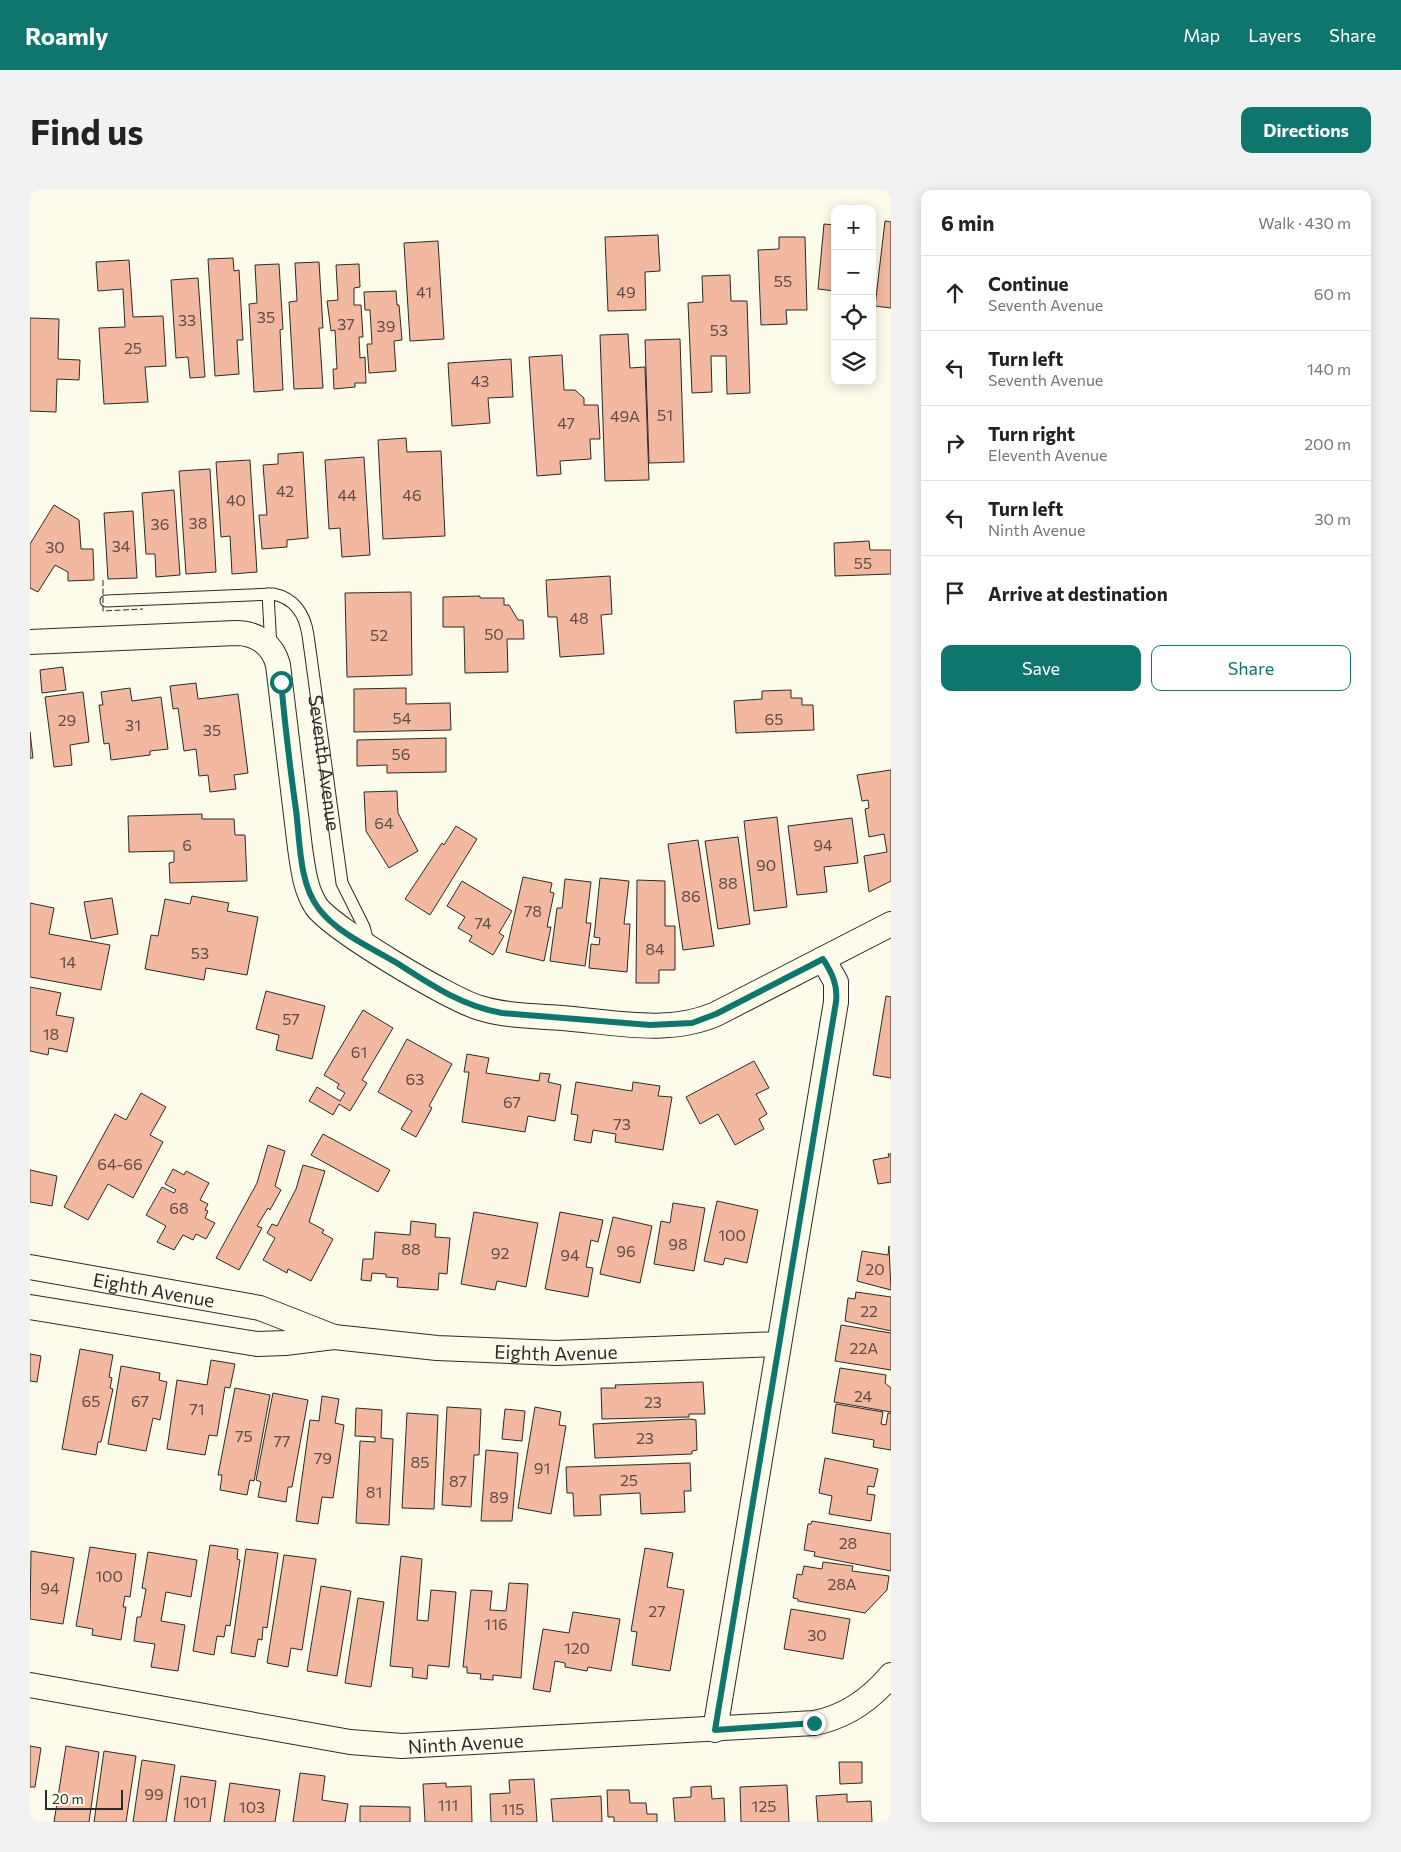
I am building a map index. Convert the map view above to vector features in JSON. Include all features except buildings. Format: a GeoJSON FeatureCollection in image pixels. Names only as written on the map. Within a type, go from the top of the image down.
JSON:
{"type":"FeatureCollection","features":[{"type":"Feature","properties":{"kind":"street"},"geometry":{"type":"LineString","coordinates":[[30,642],[240,633],[260,639],[271,649]]}},
{"type":"Feature","properties":{"kind":"street","name":"Seventh Avenue"},"geometry":{"type":"LineString","coordinates":[[271,649],[276,657],[280,675],[300,848],[307,886],[321,912],[443,993],[481,1008],[502,1013],[650,1025],[685,1024],[702,1020],[891,924]]}},
{"type":"Feature","properties":{"kind":"street"},"geometry":{"type":"LineString","coordinates":[[715,1730],[836,1002],[836,982],[823,959]]}},
{"type":"Feature","properties":{"kind":"street","name":"Eighth Avenue"},"geometry":{"type":"LineString","coordinates":[[30,1267],[260,1308],[334,1337]]}},
{"type":"Feature","properties":{"kind":"street","name":"Eighth Avenue"},"geometry":{"type":"LineString","coordinates":[[30,1306],[257,1344],[285,1343],[334,1337],[437,1348],[557,1353],[778,1344]]}},
{"type":"Feature","properties":{"kind":"street","name":"Ninth Avenue"},"geometry":{"type":"LineString","coordinates":[[30,1685],[385,1746],[803,1724],[830,1719],[861,1704],[891,1675]]}},
{"type":"Feature","properties":{"kind":"lane","name":"Seventh Avenue"},"geometry":{"type":"LineString","coordinates":[[106,601],[268,594],[290,601],[305,620],[342,883],[364,926],[370,946]]}},
{"type":"Feature","properties":{"kind":"lane","name":"Seventh Avenue"},"geometry":{"type":"LineString","coordinates":[[268,594],[271,649]]}},
{"type":"Feature","properties":{"kind":"fence"},"geometry":{"type":"LineString","coordinates":[[103,580],[103,611],[143,609]]}},
{"type":"Feature","properties":{"kind":"route"},"geometry":{"type":"LineString","coordinates":[[281,682],[300,848],[307,886],[314,902],[321,912],[337,925],[443,993],[471,1006],[502,1013],[650,1025],[675,1025],[692,1023],[716,1014],[823,959],[830,970],[836,982],[837,996],[715,1730],[814,1723]]}}]}
